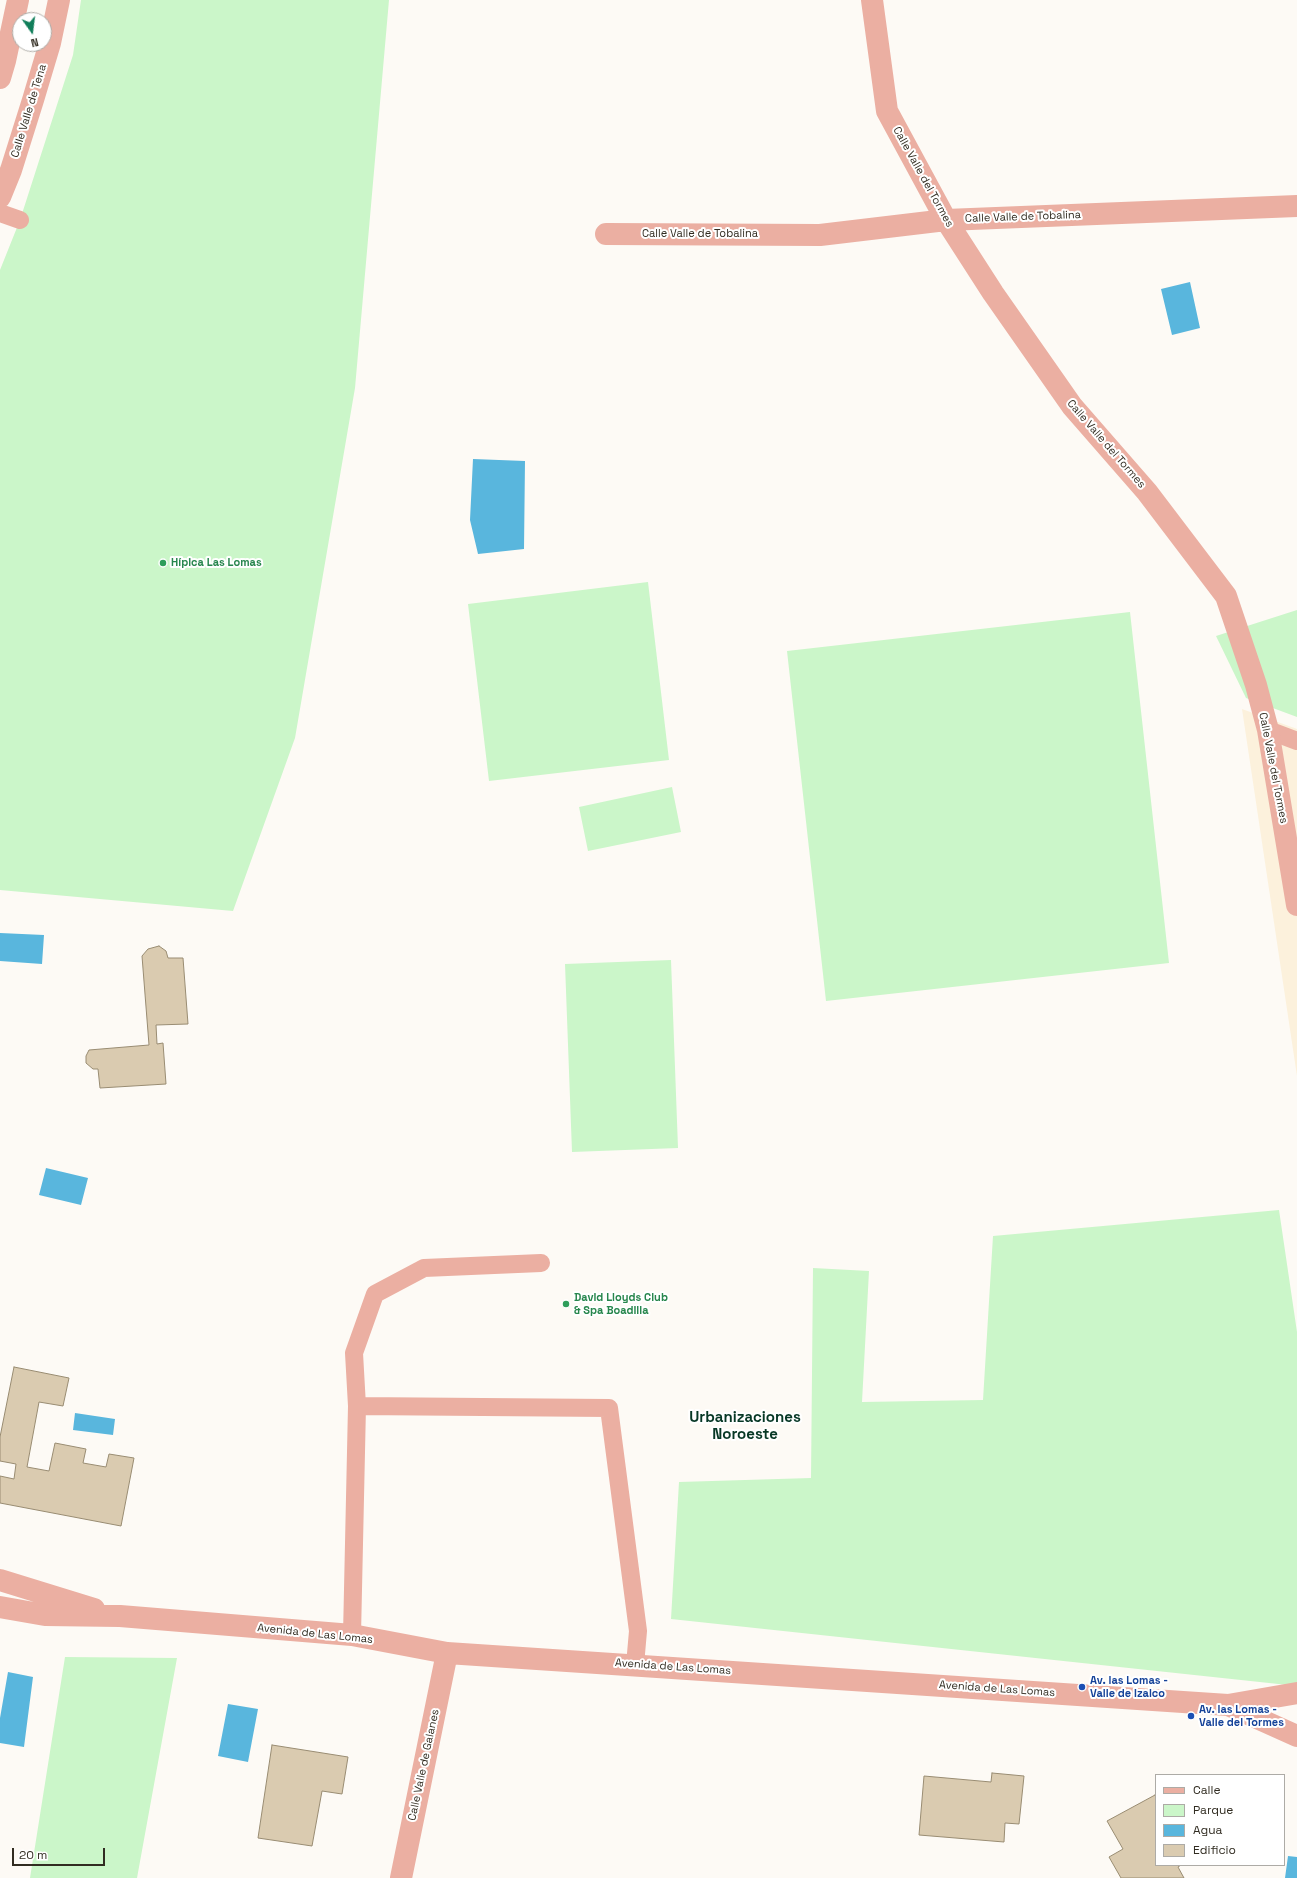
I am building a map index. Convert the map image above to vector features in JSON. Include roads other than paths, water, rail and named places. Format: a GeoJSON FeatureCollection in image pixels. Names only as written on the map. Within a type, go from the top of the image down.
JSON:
{"type":"FeatureCollection","features":[{"type":"Feature","properties":{"kind":"street"},"geometry":{"type":"LineString","coordinates":[[0,78],[18,0]]}},
{"type":"Feature","properties":{"kind":"street","name":"Calle Valle de Tena"},"geometry":{"type":"LineString","coordinates":[[0,197],[11,170],[50,43],[59,0]]}},
{"type":"Feature","properties":{"kind":"street","name":"Calle Valle del Tormes"},"geometry":{"type":"LineString","coordinates":[[872,0],[887,111],[946,220],[993,293],[1072,406],[1147,492],[1226,596],[1256,685],[1268,730],[1297,905]]}},
{"type":"Feature","properties":{"kind":"street","name":"Calle Valle de Tobalina"},"geometry":{"type":"LineString","coordinates":[[606,234],[820,235],[946,220],[1297,206]]}},
{"type":"Feature","properties":{"kind":"street","name":"Avenida de Las Lomas"},"geometry":{"type":"LineString","coordinates":[[0,1580],[120,1616]]}},
{"type":"Feature","properties":{"kind":"street","name":"Avenida de Las Lomas"},"geometry":{"type":"LineString","coordinates":[[0,1607],[45,1615],[120,1616],[352,1635],[447,1653],[1228,1705],[1297,1693]]}},
{"type":"Feature","properties":{"kind":"street","name":"Calle Valle de Galanes"},"geometry":{"type":"LineString","coordinates":[[401,1878],[447,1653]]}},
{"type":"Feature","properties":{"kind":"street","name":"Avenida de Las Lomas"},"geometry":{"type":"LineString","coordinates":[[1228,1705],[1297,1736]]}},
{"type":"Feature","properties":{"kind":"lane"},"geometry":{"type":"LineString","coordinates":[[0,213],[20,220]]}},
{"type":"Feature","properties":{"kind":"lane"},"geometry":{"type":"LineString","coordinates":[[1268,730],[1297,741]]}},
{"type":"Feature","properties":{"kind":"lane"},"geometry":{"type":"LineString","coordinates":[[352,1635],[357,1406],[354,1352],[375,1294],[424,1268],[541,1263]]}},
{"type":"Feature","properties":{"kind":"lane"},"geometry":{"type":"LineString","coordinates":[[357,1406],[609,1408],[638,1631],[635,1665]]}},
{"type":"Feature","properties":{"kind":"water"},"geometry":{"type":"Polygon","coordinates":[[[1190,282],[1200,328],[1172,335],[1161,289],[1190,282]]]}},
{"type":"Feature","properties":{"kind":"water"},"geometry":{"type":"Polygon","coordinates":[[[473,459],[525,461],[524,549],[478,554],[470,520],[473,459]]]}},
{"type":"Feature","properties":{"kind":"water"},"geometry":{"type":"Polygon","coordinates":[[[0,933],[44,935],[42,964],[0,961],[0,933]]]}},
{"type":"Feature","properties":{"kind":"water"},"geometry":{"type":"Polygon","coordinates":[[[46,1168],[88,1178],[81,1205],[39,1195],[46,1168]]]}},
{"type":"Feature","properties":{"kind":"water"},"geometry":{"type":"Polygon","coordinates":[[[75,1413],[115,1419],[113,1435],[73,1430],[75,1413]]]}},
{"type":"Feature","properties":{"kind":"water"},"geometry":{"type":"Polygon","coordinates":[[[8,1672],[33,1677],[24,1747],[0,1743],[0,1718],[8,1672]]]}},
{"type":"Feature","properties":{"kind":"water"},"geometry":{"type":"Polygon","coordinates":[[[228,1704],[258,1709],[248,1762],[218,1756],[228,1704]]]}},
{"type":"Feature","properties":{"kind":"water"},"geometry":{"type":"Polygon","coordinates":[[[1288,1856],[1297,1857],[1297,1878],[1285,1878],[1288,1856]]]}},
{"type":"Feature","properties":{"kind":"place","name":"Hípica Las Lomas"},"geometry":{"type":"Point","coordinates":[163,563]}},
{"type":"Feature","properties":{"kind":"place","name":"David Lloyds Club & Spa Boadilla"},"geometry":{"type":"Point","coordinates":[566,1304]}},
{"type":"Feature","properties":{"kind":"place","name":"Av. las Lomas - Valle de Izalco"},"geometry":{"type":"Point","coordinates":[1082,1687]}},
{"type":"Feature","properties":{"kind":"place","name":"Av. las Lomas - Valle del Tormes"},"geometry":{"type":"Point","coordinates":[1191,1716]}},
{"type":"Feature","properties":{"kind":"district","name":"Urbanizaciones Noroeste"},"geometry":{"type":"Point","coordinates":[745,1426]}}]}
